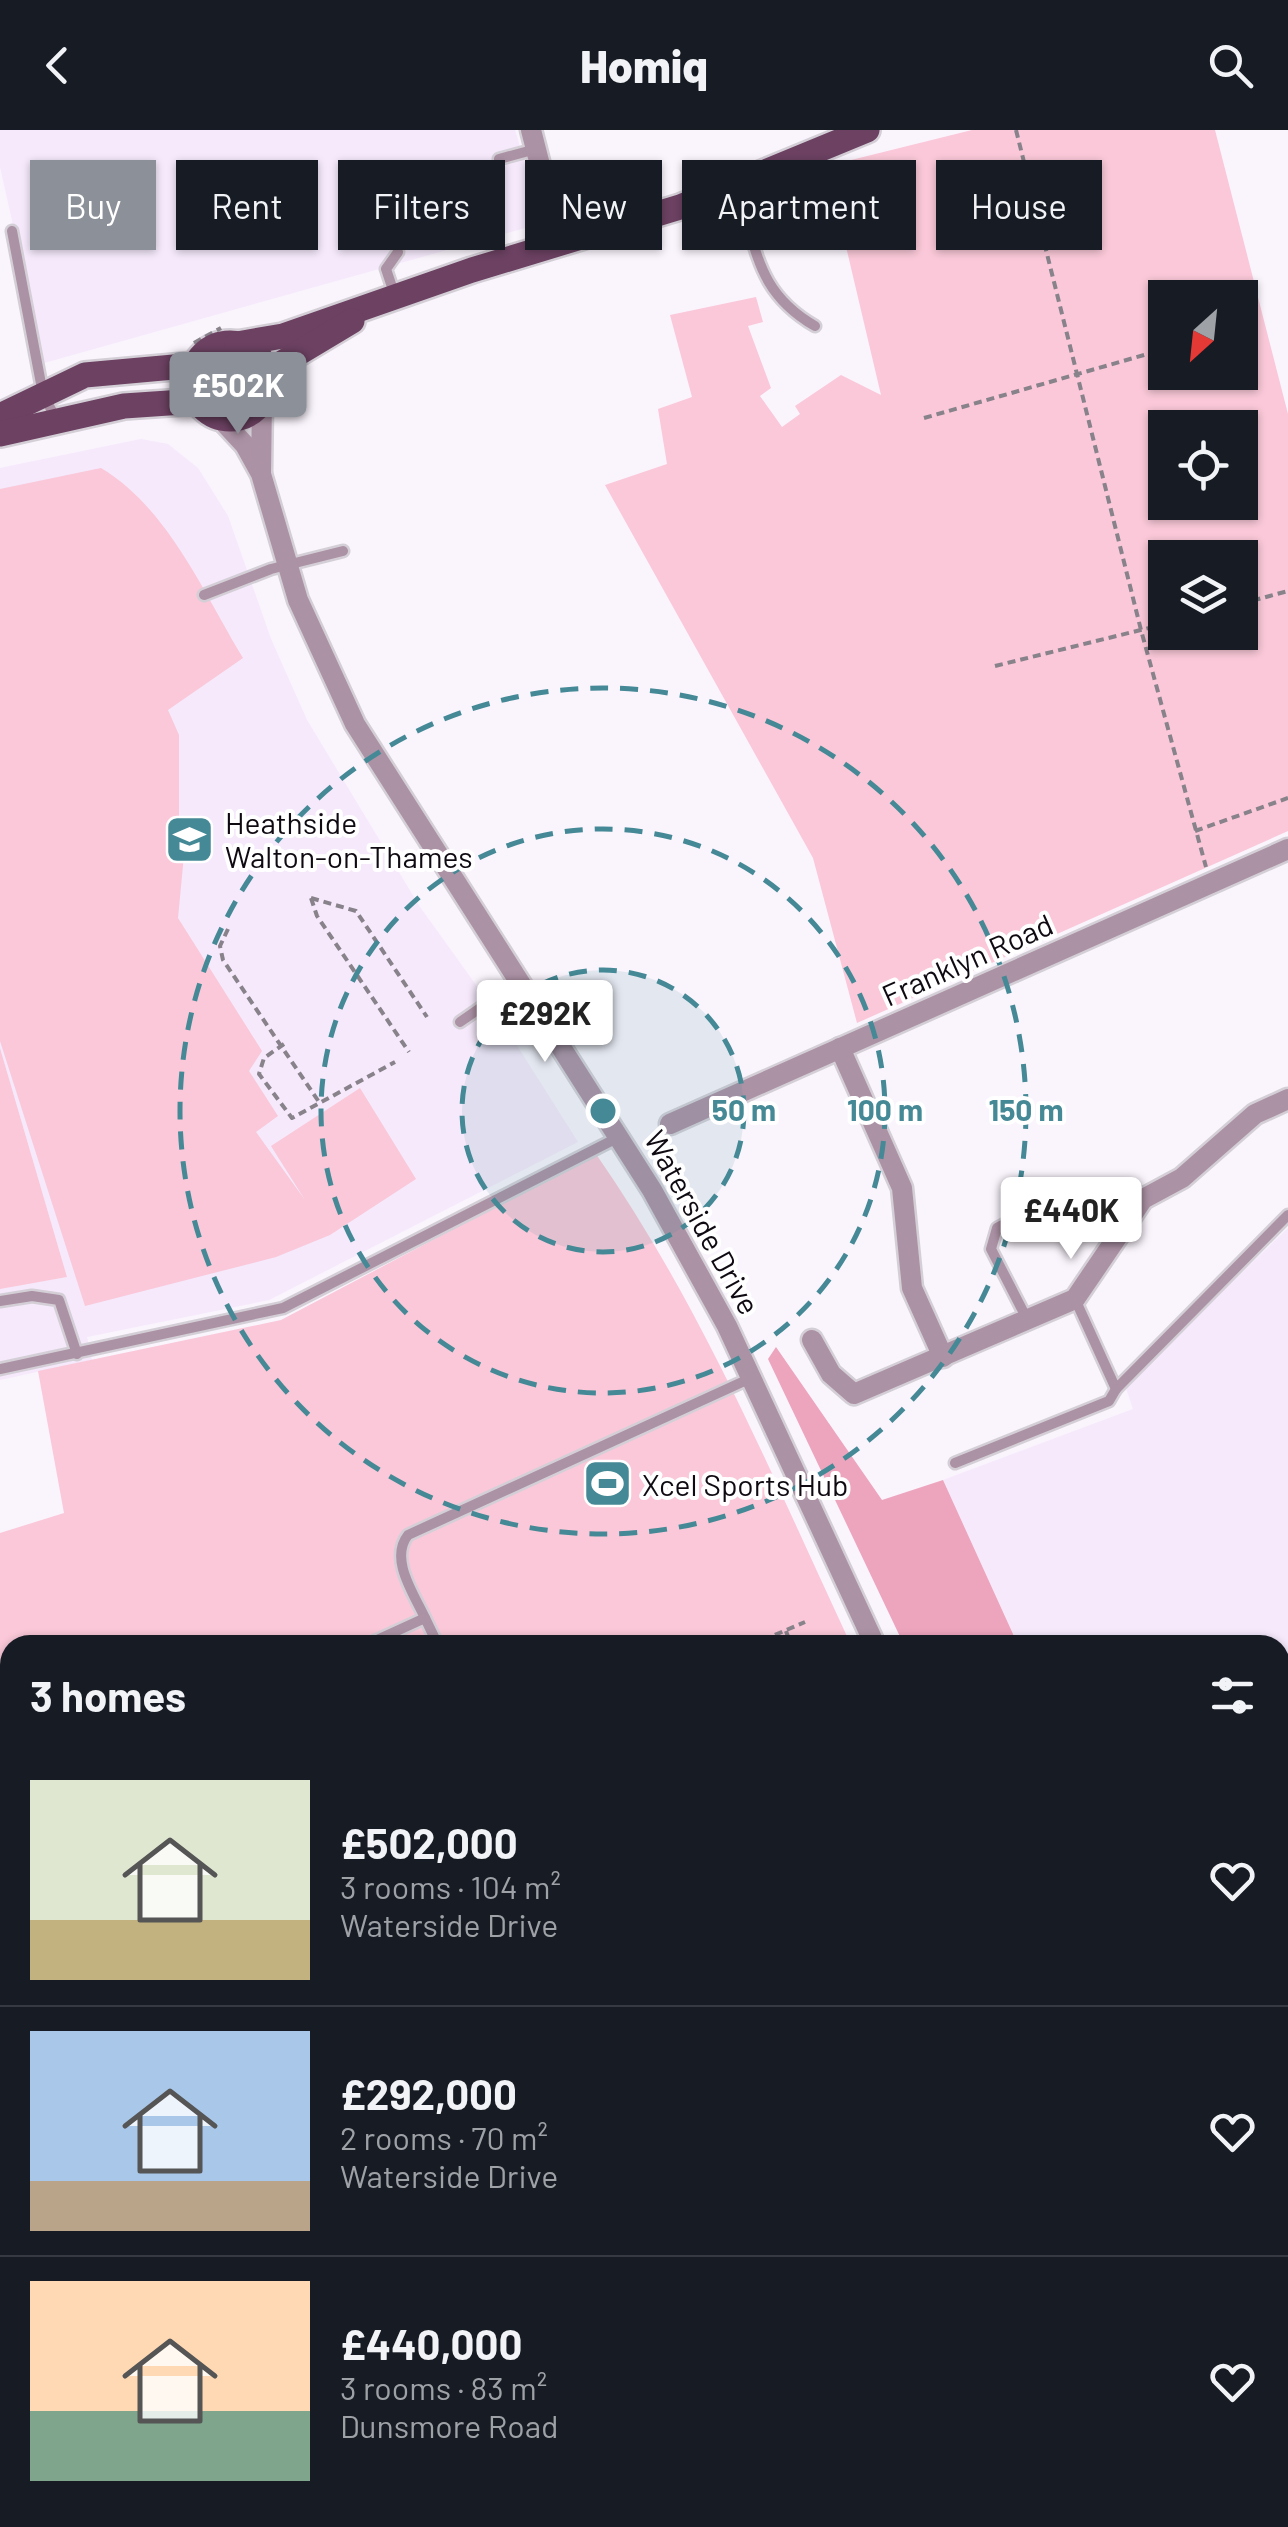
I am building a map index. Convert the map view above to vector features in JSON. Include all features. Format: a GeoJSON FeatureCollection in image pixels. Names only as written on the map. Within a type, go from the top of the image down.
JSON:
{"type":"FeatureCollection","features":[{"type":"Feature","properties":{"kind":"main road"},"geometry":{"type":"LineString","coordinates":[[793,160],[867,130]]}},
{"type":"Feature","properties":{"kind":"main road"},"geometry":{"type":"LineString","coordinates":[[0,416],[84,375],[196,365],[218,346],[283,336],[539,250]]}},
{"type":"Feature","properties":{"kind":"main road"},"geometry":{"type":"LineString","coordinates":[[267,372],[384,302]]}},
{"type":"Feature","properties":{"kind":"main road"},"geometry":{"type":"LineString","coordinates":[[196,365],[193,383],[198,401],[219,417],[248,415],[262,401],[267,372],[261,359],[237,344]]}},
{"type":"Feature","properties":{"kind":"main road"},"geometry":{"type":"LineString","coordinates":[[0,434],[124,406],[198,401]]}},
{"type":"Feature","properties":{"kind":"street","name":"Waterside Drive"},"geometry":{"type":"LineString","coordinates":[[261,474],[262,401]]}},
{"type":"Feature","properties":{"kind":"street","name":"Waterside Drive"},"geometry":{"type":"LineString","coordinates":[[219,417],[245,445],[261,474],[286,566],[318,651],[354,724],[621,1136],[752,1378],[871,1635]]}},
{"type":"Feature","properties":{"kind":"street","name":"Franklyn Road"},"geometry":{"type":"LineString","coordinates":[[670,1124],[1288,849]]}},
{"type":"Feature","properties":{"kind":"street"},"geometry":{"type":"LineString","coordinates":[[840,1048],[902,1188],[912,1288],[943,1357]]}},
{"type":"Feature","properties":{"kind":"street"},"geometry":{"type":"LineString","coordinates":[[812,1340],[831,1374],[854,1394],[1075,1299],[1143,1200],[1182,1178],[1255,1114],[1288,1099]]}},
{"type":"Feature","properties":{"kind":"lane"},"geometry":{"type":"LineString","coordinates":[[498,159],[533,140]]}},
{"type":"Feature","properties":{"kind":"lane"},"geometry":{"type":"LineString","coordinates":[[12,231],[43,394],[57,422]]}},
{"type":"Feature","properties":{"kind":"lane"},"geometry":{"type":"LineString","coordinates":[[757,250],[770,289],[788,310],[815,326]]}},
{"type":"Feature","properties":{"kind":"lane"},"geometry":{"type":"LineString","coordinates":[[384,302],[386,269],[398,252]]}},
{"type":"Feature","properties":{"kind":"lane"},"geometry":{"type":"LineString","coordinates":[[204,594],[343,551]]}},
{"type":"Feature","properties":{"kind":"lane"},"geometry":{"type":"LineString","coordinates":[[460,1022],[520,980]]}},
{"type":"Feature","properties":{"kind":"lane"},"geometry":{"type":"LineString","coordinates":[[0,1369],[283,1308],[621,1136]]}},
{"type":"Feature","properties":{"kind":"lane"},"geometry":{"type":"LineString","coordinates":[[1023,1214],[997,1228],[991,1250],[1028,1320]]}},
{"type":"Feature","properties":{"kind":"lane"},"geometry":{"type":"LineString","coordinates":[[956,1463],[1109,1402],[1116,1389],[1288,1215]]}},
{"type":"Feature","properties":{"kind":"lane"},"geometry":{"type":"LineString","coordinates":[[0,1301],[32,1296],[59,1300],[76,1354]]}},
{"type":"Feature","properties":{"kind":"lane"},"geometry":{"type":"LineString","coordinates":[[1075,1299],[1116,1389]]}},
{"type":"Feature","properties":{"kind":"lane"},"geometry":{"type":"LineString","coordinates":[[433,1635],[401,1564],[400,1549],[408,1535],[752,1378]]}},
{"type":"Feature","properties":{"kind":"lane"},"geometry":{"type":"LineString","coordinates":[[387,1635],[424,1618]]}},
{"type":"Feature","properties":{"kind":"path"},"geometry":{"type":"LineString","coordinates":[[1016,130],[1141,630],[1212,880]]}},
{"type":"Feature","properties":{"kind":"path"},"geometry":{"type":"LineString","coordinates":[[924,418],[1148,354]]}},
{"type":"Feature","properties":{"kind":"path"},"geometry":{"type":"LineString","coordinates":[[282,419],[293,378]]}},
{"type":"Feature","properties":{"kind":"path"},"geometry":{"type":"LineString","coordinates":[[1258,599],[1288,591]]}},
{"type":"Feature","properties":{"kind":"path"},"geometry":{"type":"LineString","coordinates":[[995,666],[1148,628]]}},
{"type":"Feature","properties":{"kind":"path"},"geometry":{"type":"LineString","coordinates":[[1196,831],[1288,798]]}},
{"type":"Feature","properties":{"kind":"path"},"geometry":{"type":"LineString","coordinates":[[409,1052],[317,916],[310,898],[356,911],[426,1016]]}},
{"type":"Feature","properties":{"kind":"path"},"geometry":{"type":"LineString","coordinates":[[228,928],[220,946],[223,960],[319,1103]]}},
{"type":"Feature","properties":{"kind":"path"},"geometry":{"type":"LineString","coordinates":[[281,1046],[264,1058],[259,1074],[292,1118],[394,1062]]}},
{"type":"Feature","properties":{"kind":"path"},"geometry":{"type":"LineString","coordinates":[[774,1635],[804,1622]]}},
{"type":"Feature","properties":{"kind":"path"},"geometry":{"type":"LineString","coordinates":[[786,1630],[788,1635]]}},
{"type":"Feature","properties":{"kind":"shaded area"},"geometry":{"type":"Polygon","coordinates":[[[0,130],[515,130],[525,163],[525,228],[505,234],[505,160],[338,160],[338,250],[447,250],[44,363],[0,167],[0,130]]]}},
{"type":"Feature","properties":{"kind":"shaded area"},"geometry":{"type":"Polygon","coordinates":[[[972,130],[1215,130],[1254,280],[1148,280],[1148,390],[1258,390],[1258,297],[1288,414],[1288,831],[857,1023],[813,858],[605,485],[667,464],[658,409],[692,397],[670,315],[756,297],[763,322],[748,326],[771,388],[760,396],[782,427],[800,414],[795,406],[841,375],[881,395],[847,250],[916,250],[916,160],[851,160],[972,130]]]}},
{"type":"Feature","properties":{"kind":"shaded area","name":"Heathside Walton-on-Thames"},"geometry":{"type":"Polygon","coordinates":[[[141,439],[168,444],[198,468],[228,516],[271,639],[307,720],[420,907],[499,1017],[578,1142],[269,1300],[87,1337],[92,1360],[0,1380],[0,1288],[67,1277],[0,1048],[0,468],[141,439]]]}},
{"type":"Feature","properties":{"kind":"shaded area"},"geometry":{"type":"Polygon","coordinates":[[[101,468],[125,485],[165,528],[243,658],[168,710],[179,735],[179,826],[184,855],[178,918],[262,1051],[249,1071],[278,1116],[256,1132],[305,1200],[271,1146],[360,1088],[416,1179],[330,1235],[276,1257],[85,1306],[0,1041],[0,489],[101,468]]]}},
{"type":"Feature","properties":{"kind":"shaded area"},"geometry":{"type":"Polygon","coordinates":[[[0,1048],[67,1277],[0,1289],[0,1048]]]}},
{"type":"Feature","properties":{"kind":"shaded area"},"geometry":{"type":"Polygon","coordinates":[[[596,1154],[670,1271],[703,1332],[846,1635],[0,1635],[0,1533],[64,1513],[38,1371],[281,1320],[596,1154]]]}},
{"type":"Feature","properties":{"kind":"shaded area"},"geometry":{"type":"Polygon","coordinates":[[[1288,1228],[1288,1635],[1013,1635],[943,1480],[1133,1409],[1125,1385],[1288,1228]]]}},
{"type":"Feature","properties":{"kind":"shaded area"},"geometry":{"type":"Polygon","coordinates":[[[776,1347],[882,1500],[943,1480],[1013,1635],[899,1635],[768,1359],[776,1347]]]}},
{"type":"Feature","properties":{"kind":"place","name":"Heathside Walton-on-Thames"},"geometry":{"type":"Point","coordinates":[190,839]}},
{"type":"Feature","properties":{"kind":"place","name":"Xcel Sports Hub"},"geometry":{"type":"Point","coordinates":[607,1484]}}]}
